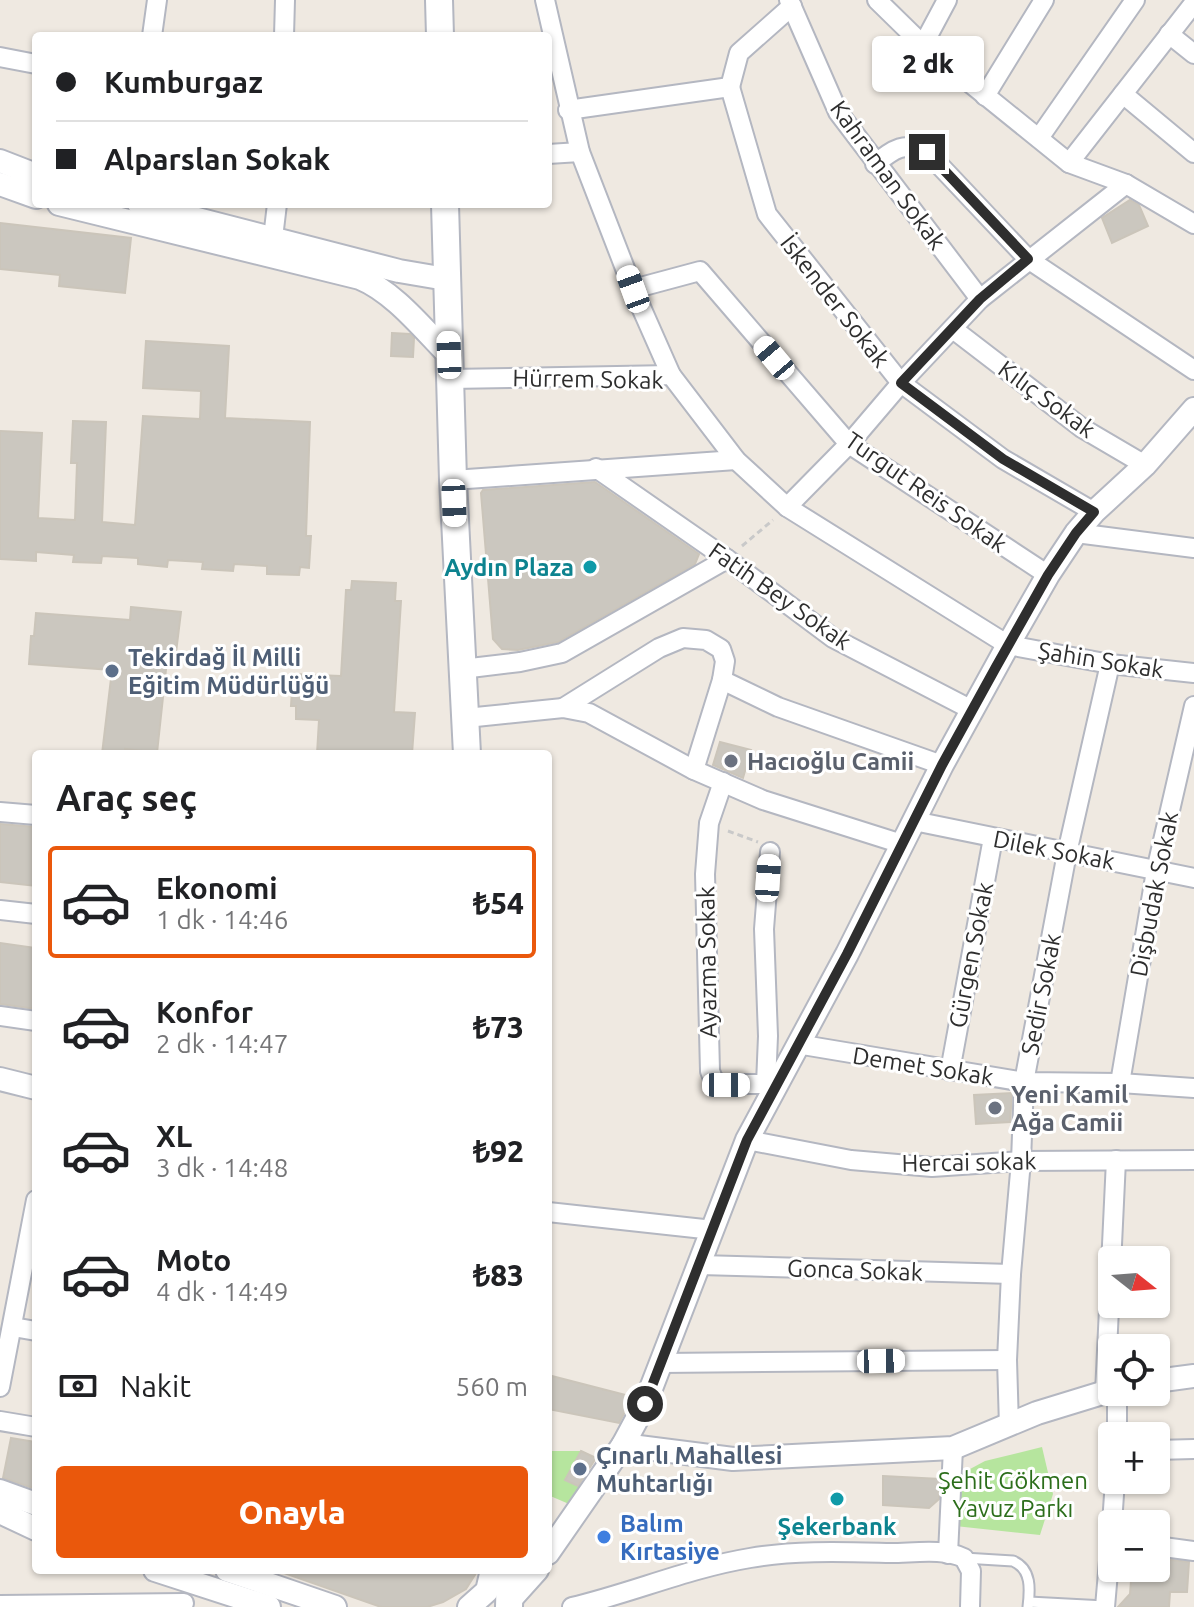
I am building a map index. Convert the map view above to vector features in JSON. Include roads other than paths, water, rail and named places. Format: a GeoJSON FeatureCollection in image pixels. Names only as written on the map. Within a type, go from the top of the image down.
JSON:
{"type":"FeatureCollection","features":[{"type":"Feature","properties":{"kind":"main road"},"geometry":{"type":"LineString","coordinates":[[439,0],[440,32]]}},
{"type":"Feature","properties":{"kind":"main road"},"geometry":{"type":"LineString","coordinates":[[445,208],[453,480],[467,750]]}},
{"type":"Feature","properties":{"kind":"main road"},"geometry":{"type":"LineString","coordinates":[[495,1574],[514,1605]]}},
{"type":"Feature","properties":{"kind":"main road"},"geometry":{"type":"LineString","coordinates":[[510,1574],[514,1605]]}},
{"type":"Feature","properties":{"kind":"street"},"geometry":{"type":"LineString","coordinates":[[153,32],[157,0]]}},
{"type":"Feature","properties":{"kind":"street"},"geometry":{"type":"LineString","coordinates":[[284,32],[285,0]]}},
{"type":"Feature","properties":{"kind":"street"},"geometry":{"type":"LineString","coordinates":[[545,0],[552,32]]}},
{"type":"Feature","properties":{"kind":"street"},"geometry":{"type":"LineString","coordinates":[[877,0],[923,45],[1069,163],[1126,184],[1194,224]]}},
{"type":"Feature","properties":{"kind":"street"},"geometry":{"type":"LineString","coordinates":[[923,45],[947,0]]}},
{"type":"Feature","properties":{"kind":"street"},"geometry":{"type":"LineString","coordinates":[[985,96],[1044,0]]}},
{"type":"Feature","properties":{"kind":"street"},"geometry":{"type":"LineString","coordinates":[[1039,138],[1135,0]]}},
{"type":"Feature","properties":{"kind":"street"},"geometry":{"type":"LineString","coordinates":[[568,110],[730,87],[739,53],[790,3]]}},
{"type":"Feature","properties":{"kind":"street","name":"Kahraman Sokak"},"geometry":{"type":"LineString","coordinates":[[790,3],[838,112],[980,299]]}},
{"type":"Feature","properties":{"kind":"street"},"geometry":{"type":"LineString","coordinates":[[1069,163],[1194,3]]}},
{"type":"Feature","properties":{"kind":"street"},"geometry":{"type":"LineString","coordinates":[[552,33],[580,152],[633,289],[671,375]]}},
{"type":"Feature","properties":{"kind":"street"},"geometry":{"type":"LineString","coordinates":[[1169,34],[1194,54]]}},
{"type":"Feature","properties":{"kind":"street"},"geometry":{"type":"LineString","coordinates":[[0,57],[32,63]]}},
{"type":"Feature","properties":{"kind":"street","name":"İskender Sokak"},"geometry":{"type":"LineString","coordinates":[[730,87],[767,214],[901,383],[1003,459],[1094,512]]}},
{"type":"Feature","properties":{"kind":"street"},"geometry":{"type":"LineString","coordinates":[[1123,94],[1194,153]]}},
{"type":"Feature","properties":{"kind":"street"},"geometry":{"type":"LineString","coordinates":[[875,164],[903,147],[913,145],[927,152],[1028,259],[1194,370]]}},
{"type":"Feature","properties":{"kind":"street"},"geometry":{"type":"LineString","coordinates":[[552,154],[580,152]]}},
{"type":"Feature","properties":{"kind":"street"},"geometry":{"type":"LineString","coordinates":[[0,161],[32,173]]}},
{"type":"Feature","properties":{"kind":"street"},"geometry":{"type":"LineString","coordinates":[[0,184],[32,196]]}},
{"type":"Feature","properties":{"kind":"street"},"geometry":{"type":"LineString","coordinates":[[787,507],[849,444],[980,299],[1126,184]]}},
{"type":"Feature","properties":{"kind":"street"},"geometry":{"type":"LineString","coordinates":[[94,208],[120,211],[271,247],[446,279]]}},
{"type":"Feature","properties":{"kind":"street"},"geometry":{"type":"LineString","coordinates":[[151,208],[373,283],[450,367]]}},
{"type":"Feature","properties":{"kind":"street"},"geometry":{"type":"LineString","coordinates":[[271,247],[276,208]]}},
{"type":"Feature","properties":{"kind":"street","name":"Turgut Reis Sokak"},"geometry":{"type":"LineString","coordinates":[[633,289],[700,271],[849,444],[1048,575]]}},
{"type":"Feature","properties":{"kind":"street","name":"Kılıç Sokak"},"geometry":{"type":"LineString","coordinates":[[953,329],[1082,428],[1145,465]]}},
{"type":"Feature","properties":{"kind":"street","name":"Hürrem Sokak"},"geometry":{"type":"LineString","coordinates":[[450,367],[671,375],[736,460],[787,507],[1008,645]]}},
{"type":"Feature","properties":{"kind":"street"},"geometry":{"type":"LineString","coordinates":[[552,1547],[623,1445],[645,1404],[769,1088],[847,954],[942,765],[1008,645],[1076,533],[1145,465],[1193,411]]}},
{"type":"Feature","properties":{"kind":"street"},"geometry":{"type":"LineString","coordinates":[[453,480],[736,460]]}},
{"type":"Feature","properties":{"kind":"street","name":"Fatih Bey Sokak"},"geometry":{"type":"LineString","coordinates":[[596,468],[727,559],[833,638],[972,710]]}},
{"type":"Feature","properties":{"kind":"street"},"geometry":{"type":"LineString","coordinates":[[1076,533],[1194,548]]}},
{"type":"Feature","properties":{"kind":"street"},"geometry":{"type":"LineString","coordinates":[[462,669],[562,653],[727,559]]}},
{"type":"Feature","properties":{"kind":"street"},"geometry":{"type":"LineString","coordinates":[[563,708],[659,648],[683,638],[706,640],[721,649],[725,661],[694,770]]}},
{"type":"Feature","properties":{"kind":"street","name":"Şahin Sokak"},"geometry":{"type":"LineString","coordinates":[[1008,645],[1110,664],[1194,673]]}},
{"type":"Feature","properties":{"kind":"street","name":"Sedir Sokak"},"geometry":{"type":"LineString","coordinates":[[1009,1426],[1007,1360],[1024,1082],[1067,853],[1110,664]]}},
{"type":"Feature","properties":{"kind":"street"},"geometry":{"type":"LineString","coordinates":[[722,680],[778,707],[942,765]]}},
{"type":"Feature","properties":{"kind":"street","name":"Dişbudak Sokak"},"geometry":{"type":"LineString","coordinates":[[1120,1083],[1156,871],[1194,706]]}},
{"type":"Feature","properties":{"kind":"street"},"geometry":{"type":"LineString","coordinates":[[466,718],[563,708],[589,713],[694,770],[763,800],[902,844]]}},
{"type":"Feature","properties":{"kind":"street","name":"Ayazma Sokak"},"geometry":{"type":"LineString","coordinates":[[723,782],[709,823],[705,874],[710,1071],[719,1084],[769,1088]]}},
{"type":"Feature","properties":{"kind":"street"},"geometry":{"type":"LineString","coordinates":[[0,812],[32,815]]}},
{"type":"Feature","properties":{"kind":"street","name":"Dilek Sokak"},"geometry":{"type":"LineString","coordinates":[[914,821],[1194,878]]}},
{"type":"Feature","properties":{"kind":"street","name":"Gürgen Sokak"},"geometry":{"type":"LineString","coordinates":[[950,1071],[993,838]]}},
{"type":"Feature","properties":{"kind":"street"},"geometry":{"type":"LineString","coordinates":[[769,1088],[764,929],[770,852]]}},
{"type":"Feature","properties":{"kind":"street"},"geometry":{"type":"LineString","coordinates":[[0,910],[32,914]]}},
{"type":"Feature","properties":{"kind":"street"},"geometry":{"type":"LineString","coordinates":[[0,1016],[32,1020]]}},
{"type":"Feature","properties":{"kind":"street","name":"Demet Sokak"},"geometry":{"type":"LineString","coordinates":[[797,1044],[1024,1082],[1194,1088]]}},
{"type":"Feature","properties":{"kind":"street"},"geometry":{"type":"LineString","coordinates":[[0,1079],[32,1087]]}},
{"type":"Feature","properties":{"kind":"street","name":"Hercai sokak"},"geometry":{"type":"LineString","coordinates":[[747,1140],[851,1160],[932,1167],[1021,1161],[1194,1160]]}},
{"type":"Feature","properties":{"kind":"street"},"geometry":{"type":"LineString","coordinates":[[1112,1334],[1116,1160]]}},
{"type":"Feature","properties":{"kind":"street"},"geometry":{"type":"LineString","coordinates":[[552,1212],[713,1230]]}},
{"type":"Feature","properties":{"kind":"street"},"geometry":{"type":"LineString","coordinates":[[0,1387],[32,1222]]}},
{"type":"Feature","properties":{"kind":"street","name":"Gonca Sokak"},"geometry":{"type":"LineString","coordinates":[[700,1265],[1011,1274]]}},
{"type":"Feature","properties":{"kind":"street"},"geometry":{"type":"LineString","coordinates":[[13,1327],[32,1330]]}},
{"type":"Feature","properties":{"kind":"street"},"geometry":{"type":"LineString","coordinates":[[661,1363],[1007,1360]]}},
{"type":"Feature","properties":{"kind":"street"},"geometry":{"type":"LineString","coordinates":[[1170,1379],[1194,1376]]}},
{"type":"Feature","properties":{"kind":"street"},"geometry":{"type":"LineString","coordinates":[[623,1445],[733,1459],[953,1448],[1037,1413],[1098,1396]]}},
{"type":"Feature","properties":{"kind":"street"},"geometry":{"type":"LineString","coordinates":[[0,1421],[32,1426]]}},
{"type":"Feature","properties":{"kind":"street"},"geometry":{"type":"LineString","coordinates":[[953,1448],[956,1556],[971,1571],[970,1607]]}},
{"type":"Feature","properties":{"kind":"street"},"geometry":{"type":"LineString","coordinates":[[1170,1450],[1194,1449]]}},
{"type":"Feature","properties":{"kind":"street"},"geometry":{"type":"LineString","coordinates":[[0,1491],[32,1503]]}},
{"type":"Feature","properties":{"kind":"street"},"geometry":{"type":"LineString","coordinates":[[0,1512],[32,1527]]}},
{"type":"Feature","properties":{"kind":"street"},"geometry":{"type":"LineString","coordinates":[[1170,1548],[1194,1551]]}},
{"type":"Feature","properties":{"kind":"street"},"geometry":{"type":"LineString","coordinates":[[572,1607],[615,1597],[702,1568],[752,1557],[838,1553],[956,1556]]}},
{"type":"Feature","properties":{"kind":"street"},"geometry":{"type":"LineString","coordinates":[[161,1574],[186,1590]]}},
{"type":"Feature","properties":{"kind":"street"},"geometry":{"type":"LineString","coordinates":[[239,1574],[335,1607]]}},
{"type":"Feature","properties":{"kind":"street"},"geometry":{"type":"LineString","coordinates":[[469,1607],[487,1591],[492,1574]]}},
{"type":"Feature","properties":{"kind":"street"},"geometry":{"type":"LineString","coordinates":[[514,1605],[534,1574]]}},
{"type":"Feature","properties":{"kind":"street"},"geometry":{"type":"LineString","coordinates":[[1105,1606],[1108,1582]]}},
{"type":"Feature","properties":{"kind":"street"},"geometry":{"type":"LineString","coordinates":[[0,1605],[70,1606],[186,1590],[269,1607]]}},
{"type":"Feature","properties":{"kind":"street"},"geometry":{"type":"LineString","coordinates":[[596,1607],[615,1597]]}},
{"type":"Feature","properties":{"kind":"lane"},"geometry":{"type":"LineString","coordinates":[[956,1556],[1021,1564],[1028,1575],[1028,1604],[1105,1606]]}},
{"type":"Feature","properties":{"kind":"place","name":"Aydın Plaza"},"geometry":{"type":"Point","coordinates":[590,567]}},
{"type":"Feature","properties":{"kind":"place","name":"Tekirdağ İl Milli Eğitim Müdürlüğü"},"geometry":{"type":"Point","coordinates":[112,671]}},
{"type":"Feature","properties":{"kind":"place","name":"Hacıoğlu Camii"},"geometry":{"type":"Point","coordinates":[731,761]}},
{"type":"Feature","properties":{"kind":"place","name":"Yeni Kamil Ağa Camii"},"geometry":{"type":"Point","coordinates":[995,1108]}},
{"type":"Feature","properties":{"kind":"place","name":"Çınarlı Mahallesi Muhtarlığı"},"geometry":{"type":"Point","coordinates":[580,1469]}},
{"type":"Feature","properties":{"kind":"place","name":"Şekerbank"},"geometry":{"type":"Point","coordinates":[837,1499]}},
{"type":"Feature","properties":{"kind":"place","name":"Balım Kırtasiye"},"geometry":{"type":"Point","coordinates":[604,1537]}},
{"type":"Feature","properties":{"kind":"park label","name":"Şehit Gökmen Yavuz Parkı"},"geometry":{"type":"Point","coordinates":[1013,1494]}}]}
